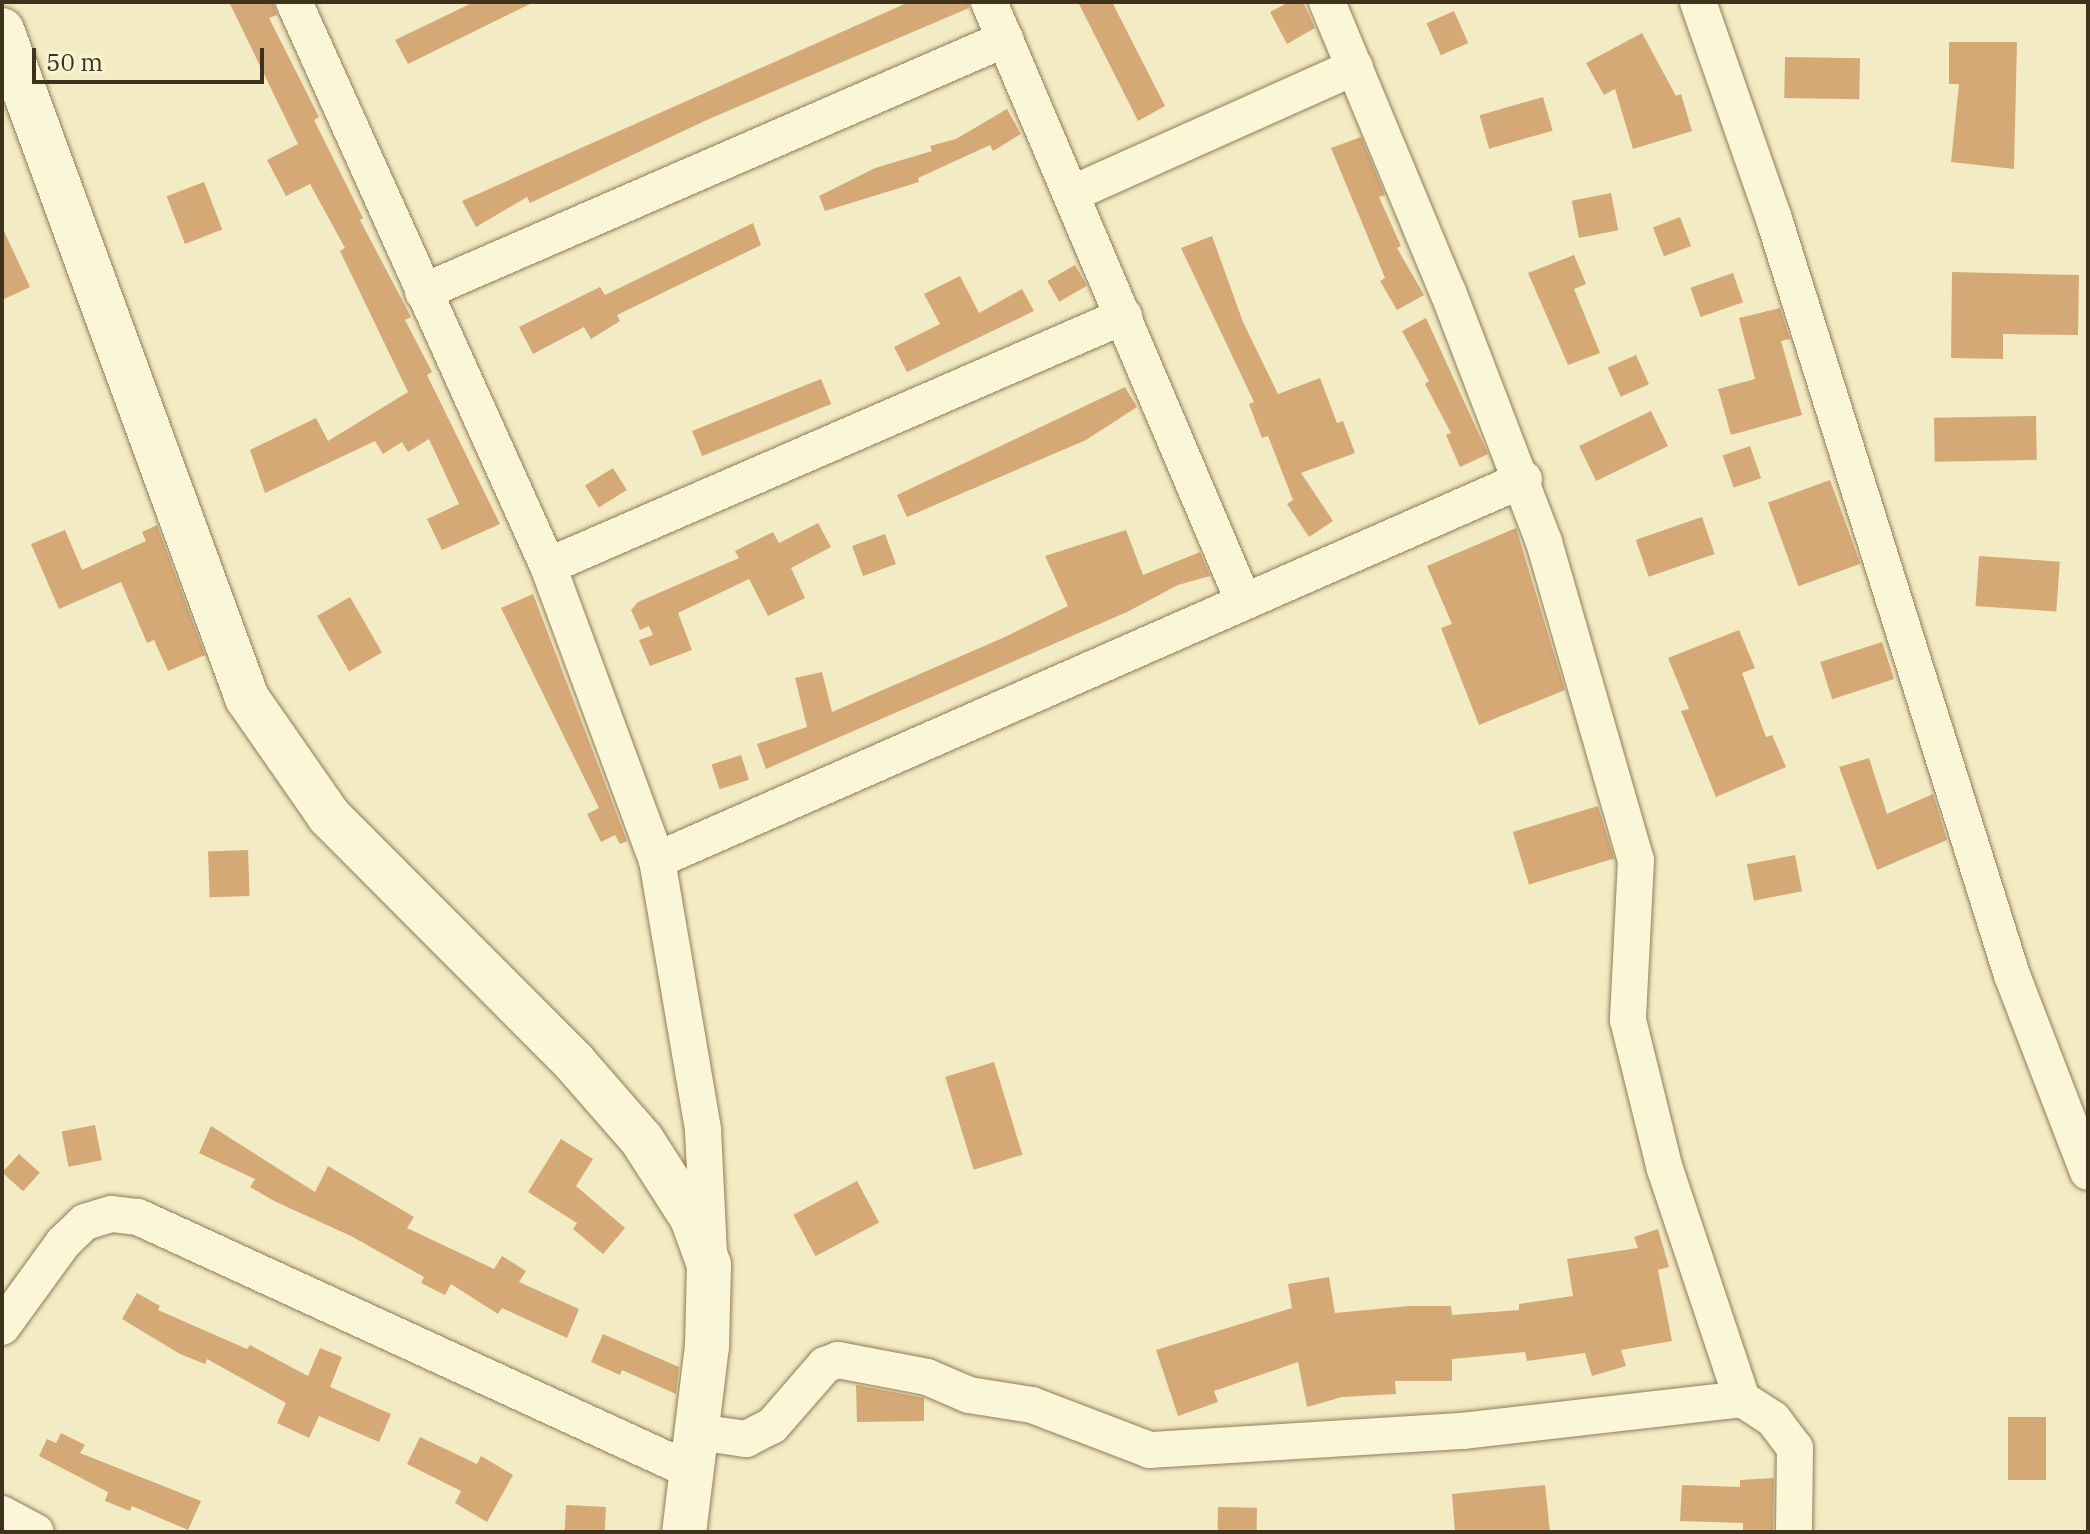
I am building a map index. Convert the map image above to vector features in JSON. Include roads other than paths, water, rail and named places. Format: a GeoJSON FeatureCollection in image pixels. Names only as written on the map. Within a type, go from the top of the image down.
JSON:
{"type":"FeatureCollection","features":[{"type":"Feature","properties":{"kind":"street"},"geometry":{"type":"LineString","coordinates":[[989,2],[1243,600]]}},
{"type":"Feature","properties":{"kind":"street"},"geometry":{"type":"LineString","coordinates":[[1327,2],[1524,479],[1636,860],[1628,1020],[1665,1169],[1742,1399],[1773,1419],[1795,1448],[1794,1532]]}},
{"type":"Feature","properties":{"kind":"street"},"geometry":{"type":"LineString","coordinates":[[1698,2],[1779,234],[2012,975],[2088,1172]]}},
{"type":"Feature","properties":{"kind":"street"},"geometry":{"type":"LineString","coordinates":[[299,4],[423,292],[548,566],[657,860],[703,1130],[709,1265],[696,1452],[684,1532]]}},
{"type":"Feature","properties":{"kind":"street"},"geometry":{"type":"LineString","coordinates":[[2,30],[247,698],[329,816],[574,1062],[642,1140],[692,1218],[709,1265]]}},
{"type":"Feature","properties":{"kind":"street"},"geometry":{"type":"LineString","coordinates":[[423,292],[1005,39]]}},
{"type":"Feature","properties":{"kind":"street"},"geometry":{"type":"LineString","coordinates":[[1071,194],[1355,67]]}},
{"type":"Feature","properties":{"kind":"street"},"geometry":{"type":"LineString","coordinates":[[548,566],[1124,316]]}},
{"type":"Feature","properties":{"kind":"street"},"geometry":{"type":"LineString","coordinates":[[657,860],[1524,479]]}},
{"type":"Feature","properties":{"kind":"street"},"geometry":{"type":"LineString","coordinates":[[2,1327],[63,1243],[85,1222],[112,1214],[138,1217],[696,1452],[746,1439],[772,1426],[825,1365],[838,1360],[927,1377],[969,1395],[1032,1405],[1150,1450],[1462,1431],[1742,1399]]}},
{"type":"Feature","properties":{"kind":"street"},"geometry":{"type":"LineString","coordinates":[[2,1514],[36,1532]]}}]}
